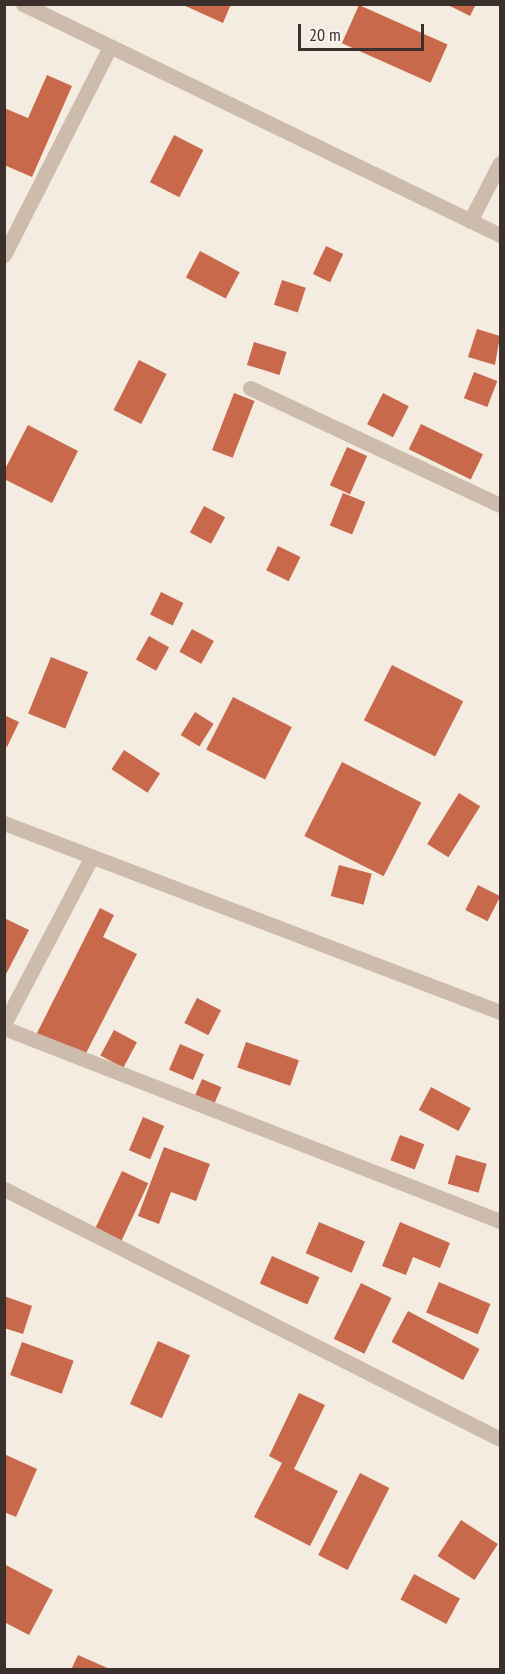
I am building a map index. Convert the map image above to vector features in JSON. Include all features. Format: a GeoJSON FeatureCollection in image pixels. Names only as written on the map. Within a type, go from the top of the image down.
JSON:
{"type":"FeatureCollection","features":[{"type":"Feature","properties":{"kind":"street"},"geometry":{"type":"LineString","coordinates":[[23,4],[109,49],[501,235]]}},
{"type":"Feature","properties":{"kind":"street"},"geometry":{"type":"LineString","coordinates":[[4,255],[109,49]]}},
{"type":"Feature","properties":{"kind":"street"},"geometry":{"type":"LineString","coordinates":[[470,221],[501,163]]}},
{"type":"Feature","properties":{"kind":"street"},"geometry":{"type":"LineString","coordinates":[[250,388],[501,505]]}},
{"type":"Feature","properties":{"kind":"street"},"geometry":{"type":"LineString","coordinates":[[4,823],[501,1012]]}},
{"type":"Feature","properties":{"kind":"street"},"geometry":{"type":"LineString","coordinates":[[91,858],[4,1026],[501,1221]]}},
{"type":"Feature","properties":{"kind":"street"},"geometry":{"type":"LineString","coordinates":[[4,1190],[499,1433]]}},
{"type":"Feature","properties":{"kind":"building"},"geometry":{"type":"Polygon","coordinates":[[[181,4],[231,4],[223,23],[181,4]]]}},
{"type":"Feature","properties":{"kind":"building"},"geometry":{"type":"Polygon","coordinates":[[[446,4],[476,4],[470,16],[446,4]]]}},
{"type":"Feature","properties":{"kind":"building"},"geometry":{"type":"Polygon","coordinates":[[[359,5],[448,44],[431,83],[342,43],[359,5]]]}},
{"type":"Feature","properties":{"kind":"building"},"geometry":{"type":"Polygon","coordinates":[[[47,75],[72,86],[32,177],[4,165],[4,108],[28,118],[47,75]]]}},
{"type":"Feature","properties":{"kind":"building"},"geometry":{"type":"Polygon","coordinates":[[[174,135],[203,150],[179,197],[150,182],[174,135]]]}},
{"type":"Feature","properties":{"kind":"building"},"geometry":{"type":"Polygon","coordinates":[[[326,246],[343,254],[330,282],[313,274],[326,246]]]}},
{"type":"Feature","properties":{"kind":"building"},"geometry":{"type":"Polygon","coordinates":[[[200,251],[240,272],[226,299],[186,277],[200,251]]]}},
{"type":"Feature","properties":{"kind":"building"},"geometry":{"type":"Polygon","coordinates":[[[282,280],[306,288],[298,312],[274,305],[282,280]]]}},
{"type":"Feature","properties":{"kind":"building"},"geometry":{"type":"Polygon","coordinates":[[[477,329],[500,336],[495,365],[468,357],[477,329]]]}},
{"type":"Feature","properties":{"kind":"building"},"geometry":{"type":"Polygon","coordinates":[[[254,342],[287,352],[279,375],[247,365],[254,342]]]}},
{"type":"Feature","properties":{"kind":"building"},"geometry":{"type":"Polygon","coordinates":[[[139,360],[167,374],[141,424],[114,410],[139,360]]]}},
{"type":"Feature","properties":{"kind":"building"},"geometry":{"type":"Polygon","coordinates":[[[474,372],[497,381],[487,407],[464,398],[474,372]]]}},
{"type":"Feature","properties":{"kind":"building"},"geometry":{"type":"Polygon","coordinates":[[[234,393],[255,401],[233,458],[212,450],[234,393]]]}},
{"type":"Feature","properties":{"kind":"building"},"geometry":{"type":"Polygon","coordinates":[[[383,393],[409,406],[393,437],[367,424],[383,393]]]}},
{"type":"Feature","properties":{"kind":"building"},"geometry":{"type":"Polygon","coordinates":[[[421,424],[483,454],[471,479],[409,449],[421,424]]]}},
{"type":"Feature","properties":{"kind":"building"},"geometry":{"type":"Polygon","coordinates":[[[28,425],[78,451],[52,503],[4,479],[4,471],[28,425]]]}},
{"type":"Feature","properties":{"kind":"building"},"geometry":{"type":"Polygon","coordinates":[[[347,447],[367,456],[350,494],[330,485],[347,447]]]}},
{"type":"Feature","properties":{"kind":"building"},"geometry":{"type":"Polygon","coordinates":[[[343,493],[365,502],[352,534],[330,525],[343,493]]]}},
{"type":"Feature","properties":{"kind":"building"},"geometry":{"type":"Polygon","coordinates":[[[204,506],[225,517],[211,544],[190,532],[204,506]]]}},
{"type":"Feature","properties":{"kind":"building"},"geometry":{"type":"Polygon","coordinates":[[[278,546],[300,557],[289,581],[266,570],[278,546]]]}},
{"type":"Feature","properties":{"kind":"building"},"geometry":{"type":"Polygon","coordinates":[[[161,592],[183,603],[173,625],[150,614],[161,592]]]}},
{"type":"Feature","properties":{"kind":"building"},"geometry":{"type":"Polygon","coordinates":[[[192,629],[214,641],[201,664],[179,652],[192,629]]]}},
{"type":"Feature","properties":{"kind":"building"},"geometry":{"type":"Polygon","coordinates":[[[149,636],[169,647],[156,671],[136,660],[149,636]]]}},
{"type":"Feature","properties":{"kind":"building"},"geometry":{"type":"Polygon","coordinates":[[[51,657],[88,672],[65,729],[28,714],[51,657]]]}},
{"type":"Feature","properties":{"kind":"building"},"geometry":{"type":"Polygon","coordinates":[[[392,665],[463,701],[435,757],[364,720],[392,665]]]}},
{"type":"Feature","properties":{"kind":"building"},"geometry":{"type":"Polygon","coordinates":[[[233,697],[292,727],[265,780],[206,750],[233,697]]]}},
{"type":"Feature","properties":{"kind":"building"},"geometry":{"type":"Polygon","coordinates":[[[195,712],[214,724],[199,747],[181,735],[195,712]]]}},
{"type":"Feature","properties":{"kind":"building"},"geometry":{"type":"Polygon","coordinates":[[[4,715],[19,722],[7,747],[4,745],[4,715]]]}},
{"type":"Feature","properties":{"kind":"building"},"geometry":{"type":"Polygon","coordinates":[[[124,750],[160,773],[148,793],[111,769],[124,750]]]}},
{"type":"Feature","properties":{"kind":"building"},"geometry":{"type":"Polygon","coordinates":[[[342,762],[421,802],[384,876],[304,836],[342,762]]]}},
{"type":"Feature","properties":{"kind":"building"},"geometry":{"type":"Polygon","coordinates":[[[459,793],[480,806],[448,857],[427,844],[459,793]]]}},
{"type":"Feature","properties":{"kind":"building"},"geometry":{"type":"Polygon","coordinates":[[[339,865],[372,874],[364,905],[331,896],[339,865]]]}},
{"type":"Feature","properties":{"kind":"building"},"geometry":{"type":"Polygon","coordinates":[[[478,885],[500,896],[488,921],[465,910],[478,885]]]}},
{"type":"Feature","properties":{"kind":"building"},"geometry":{"type":"Polygon","coordinates":[[[100,908],[114,915],[103,937],[137,954],[83,1059],[36,1035],[100,908]]]}},
{"type":"Feature","properties":{"kind":"building"},"geometry":{"type":"Polygon","coordinates":[[[4,918],[29,930],[4,978],[4,918]]]}},
{"type":"Feature","properties":{"kind":"building"},"geometry":{"type":"Polygon","coordinates":[[[197,998],[221,1010],[208,1035],[184,1023],[197,998]]]}},
{"type":"Feature","properties":{"kind":"building"},"geometry":{"type":"Polygon","coordinates":[[[114,1030],[137,1042],[123,1068],[100,1056],[114,1030]]]}},
{"type":"Feature","properties":{"kind":"building"},"geometry":{"type":"Polygon","coordinates":[[[246,1042],[299,1060],[290,1086],[237,1068],[246,1042]]]}},
{"type":"Feature","properties":{"kind":"building"},"geometry":{"type":"Polygon","coordinates":[[[180,1044],[204,1054],[193,1080],[169,1070],[180,1044]]]}},
{"type":"Feature","properties":{"kind":"building"},"geometry":{"type":"Polygon","coordinates":[[[202,1079],[221,1087],[210,1113],[191,1105],[202,1079]]]}},
{"type":"Feature","properties":{"kind":"building"},"geometry":{"type":"Polygon","coordinates":[[[431,1087],[471,1108],[459,1131],[419,1110],[431,1087]]]}},
{"type":"Feature","properties":{"kind":"building"},"geometry":{"type":"Polygon","coordinates":[[[143,1117],[164,1126],[150,1159],[129,1150],[143,1117]]]}},
{"type":"Feature","properties":{"kind":"building"},"geometry":{"type":"Polygon","coordinates":[[[400,1135],[424,1144],[415,1170],[390,1160],[400,1135]]]}},
{"type":"Feature","properties":{"kind":"building"},"geometry":{"type":"Polygon","coordinates":[[[164,1147],[210,1164],[196,1201],[171,1192],[159,1224],[138,1216],[164,1147]]]}},
{"type":"Feature","properties":{"kind":"building"},"geometry":{"type":"Polygon","coordinates":[[[456,1155],[487,1164],[478,1193],[448,1184],[456,1155]]]}},
{"type":"Feature","properties":{"kind":"building"},"geometry":{"type":"Polygon","coordinates":[[[122,1171],[148,1183],[116,1252],[90,1240],[122,1171]]]}},
{"type":"Feature","properties":{"kind":"building"},"geometry":{"type":"Polygon","coordinates":[[[319,1222],[365,1242],[352,1273],[306,1253],[319,1222]]]}},
{"type":"Feature","properties":{"kind":"building"},"geometry":{"type":"Polygon","coordinates":[[[400,1222],[450,1243],[440,1268],[413,1257],[406,1275],[382,1266],[400,1222]]]}},
{"type":"Feature","properties":{"kind":"building"},"geometry":{"type":"Polygon","coordinates":[[[272,1256],[320,1277],[307,1305],[260,1283],[272,1256]]]}},
{"type":"Feature","properties":{"kind":"building"},"geometry":{"type":"Polygon","coordinates":[[[439,1282],[491,1304],[478,1334],[426,1312],[439,1282]]]}},
{"type":"Feature","properties":{"kind":"building"},"geometry":{"type":"Polygon","coordinates":[[[361,1283],[392,1298],[364,1354],[334,1339],[361,1283]]]}},
{"type":"Feature","properties":{"kind":"building"},"geometry":{"type":"Polygon","coordinates":[[[4,1296],[32,1306],[23,1334],[4,1328],[4,1296]]]}},
{"type":"Feature","properties":{"kind":"building"},"geometry":{"type":"Polygon","coordinates":[[[408,1311],[480,1349],[463,1380],[392,1342],[408,1311]]]}},
{"type":"Feature","properties":{"kind":"building"},"geometry":{"type":"Polygon","coordinates":[[[158,1341],[190,1355],[162,1418],[130,1404],[158,1341]]]}},
{"type":"Feature","properties":{"kind":"building"},"geometry":{"type":"Polygon","coordinates":[[[22,1342],[74,1361],[62,1394],[10,1375],[22,1342]]]}},
{"type":"Feature","properties":{"kind":"building"},"geometry":{"type":"Polygon","coordinates":[[[299,1393],[325,1405],[294,1469],[338,1491],[310,1546],[254,1517],[282,1463],[269,1456],[299,1393]]]}},
{"type":"Feature","properties":{"kind":"building"},"geometry":{"type":"Polygon","coordinates":[[[4,1454],[37,1469],[16,1517],[4,1512],[4,1454]]]}},
{"type":"Feature","properties":{"kind":"building"},"geometry":{"type":"Polygon","coordinates":[[[360,1473],[389,1488],[348,1570],[318,1555],[360,1473]]]}},
{"type":"Feature","properties":{"kind":"building"},"geometry":{"type":"Polygon","coordinates":[[[461,1520],[498,1544],[474,1580],[438,1556],[461,1520]]]}},
{"type":"Feature","properties":{"kind":"building"},"geometry":{"type":"Polygon","coordinates":[[[4,1564],[53,1590],[29,1635],[4,1622],[4,1564]]]}},
{"type":"Feature","properties":{"kind":"building"},"geometry":{"type":"Polygon","coordinates":[[[414,1574],[460,1598],[446,1624],[400,1600],[414,1574]]]}},
{"type":"Feature","properties":{"kind":"building"},"geometry":{"type":"Polygon","coordinates":[[[78,1655],[112,1670],[71,1670],[78,1655]]]}}]}
